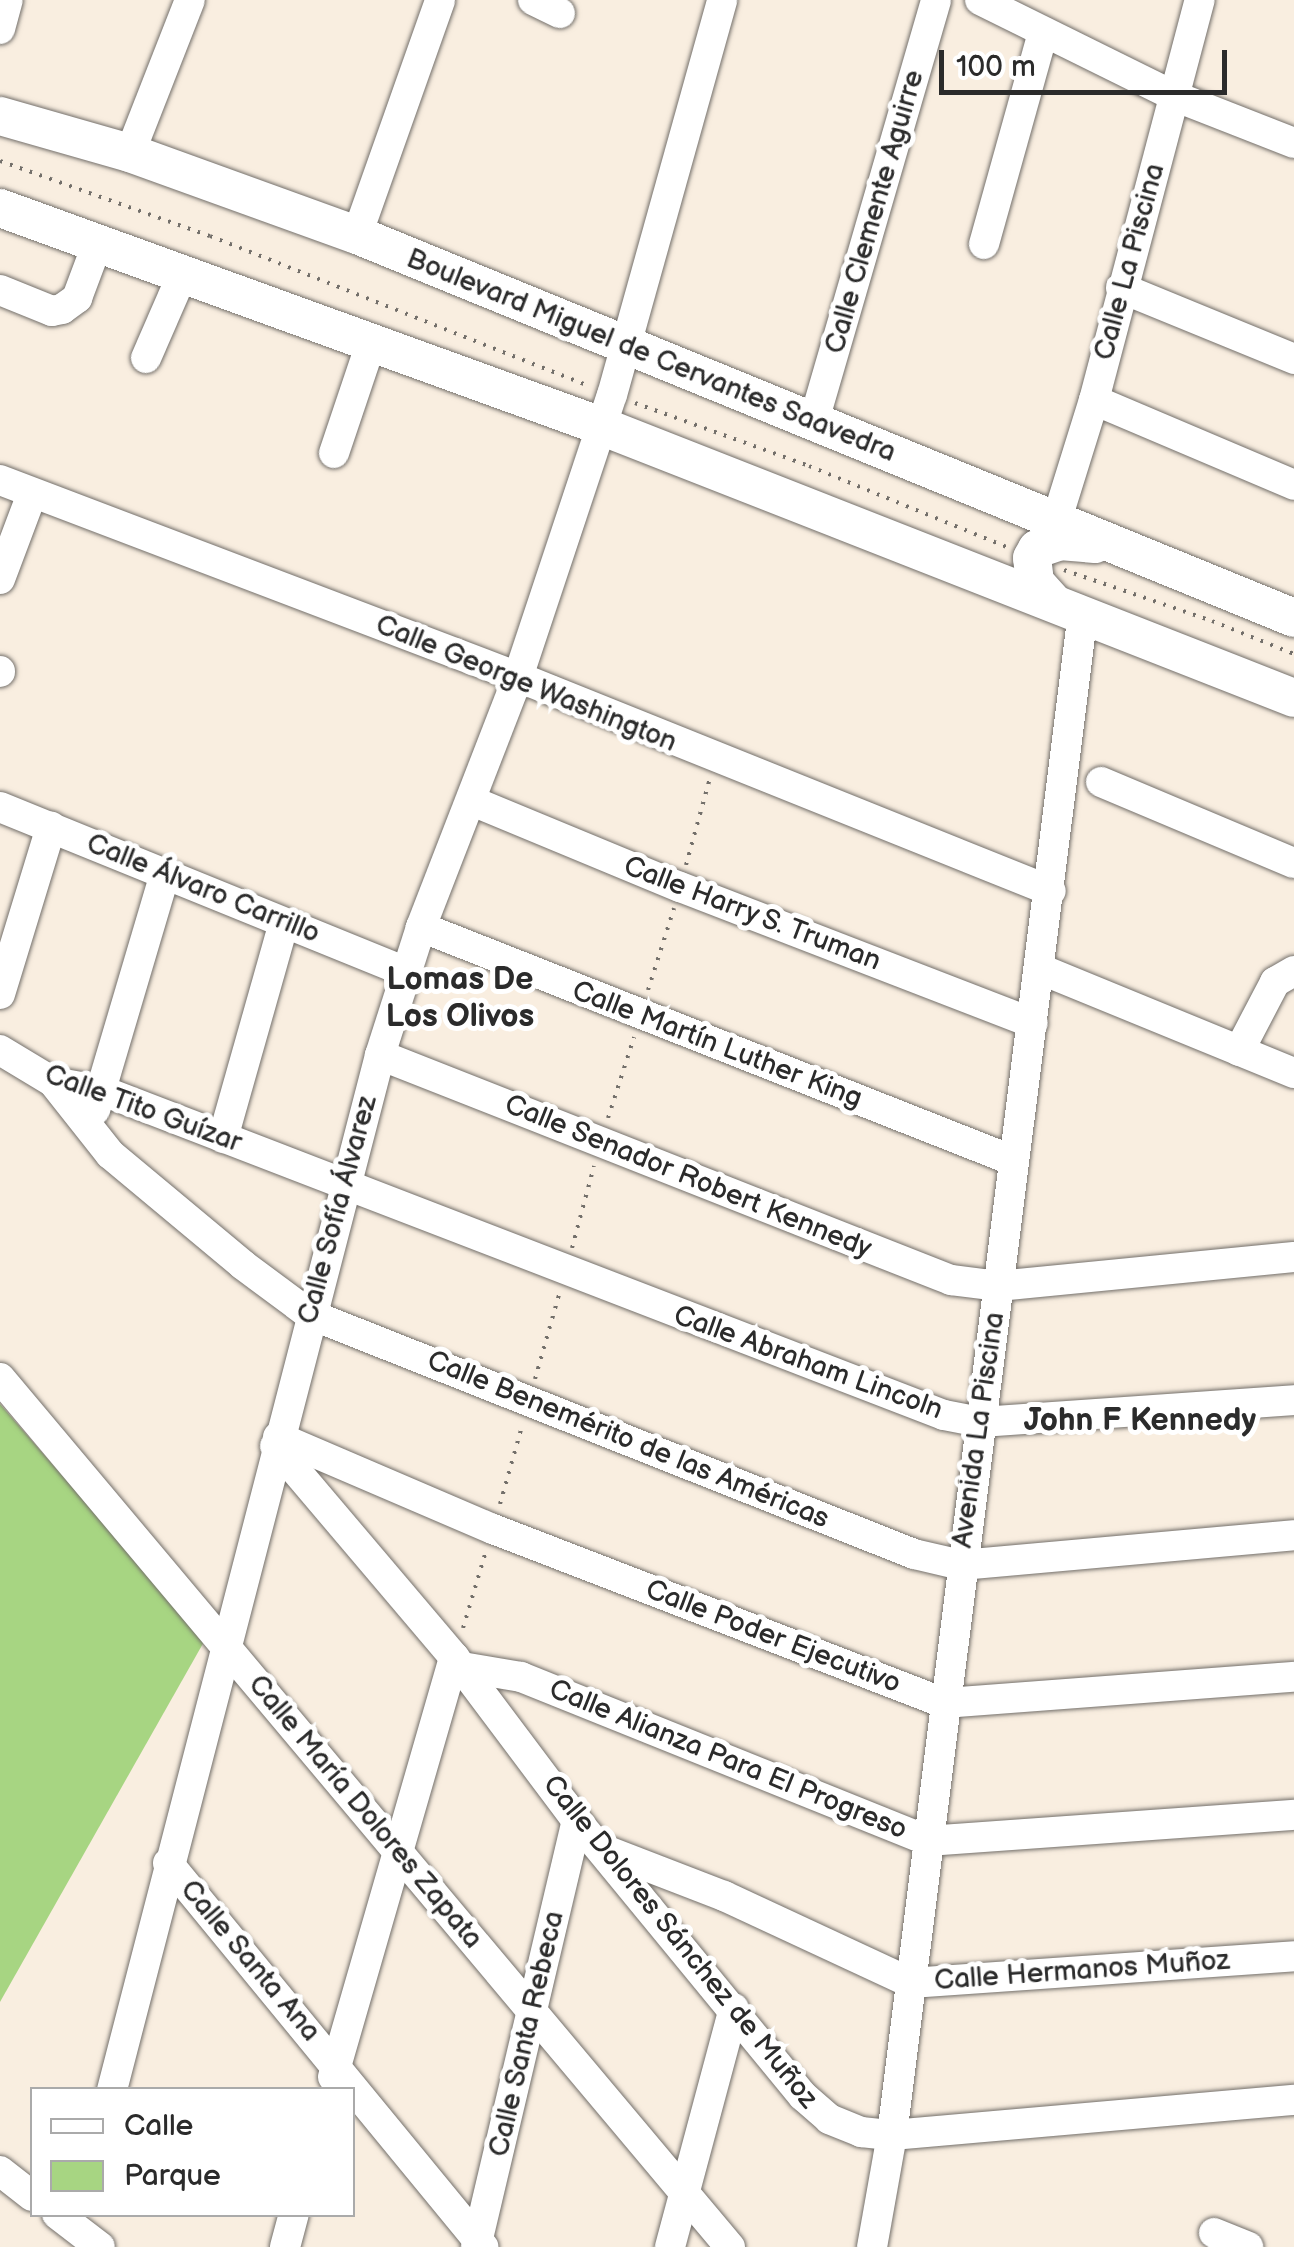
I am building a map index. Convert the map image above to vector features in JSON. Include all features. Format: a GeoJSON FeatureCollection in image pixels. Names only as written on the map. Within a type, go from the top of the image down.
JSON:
{"type":"FeatureCollection","features":[{"type":"Feature","properties":{"kind":"main road","name":"Boulevard Miguel de Cervantes Saavedra"},"geometry":{"type":"LineString","coordinates":[[0,116],[130,153],[357,235],[626,349],[1294,618]]}},
{"type":"Feature","properties":{"kind":"main road"},"geometry":{"type":"LineString","coordinates":[[0,208],[372,340],[607,411],[1068,607],[1294,698]]}},
{"type":"Feature","properties":{"kind":"main road"},"geometry":{"type":"LineString","coordinates":[[1068,607],[1035,582],[1032,558],[1037,549],[1060,541],[1117,547]]}},
{"type":"Feature","properties":{"kind":"street"},"geometry":{"type":"LineString","coordinates":[[0,29],[8,0]]}},
{"type":"Feature","properties":{"kind":"street"},"geometry":{"type":"LineString","coordinates":[[130,153],[190,0]]}},
{"type":"Feature","properties":{"kind":"street"},"geometry":{"type":"LineString","coordinates":[[357,235],[440,0]]}},
{"type":"Feature","properties":{"kind":"street","name":"Calle Sofía Álvarez"},"geometry":{"type":"LineString","coordinates":[[113,2087],[309,1314],[380,1055],[421,927],[518,677],[607,411],[722,0]]}},
{"type":"Feature","properties":{"kind":"street","name":"Calle Clemente Aguirre"},"geometry":{"type":"LineString","coordinates":[[813,424],[936,0]]}},
{"type":"Feature","properties":{"kind":"street"},"geometry":{"type":"LineString","coordinates":[[980,0],[1174,96],[1294,143]]}},
{"type":"Feature","properties":{"kind":"street","name":"Calle La Piscina"},"geometry":{"type":"LineString","coordinates":[[1056,522],[1094,400],[1200,0]]}},
{"type":"Feature","properties":{"kind":"street"},"geometry":{"type":"LineString","coordinates":[[984,244],[1043,32]]}},
{"type":"Feature","properties":{"kind":"street"},"geometry":{"type":"LineString","coordinates":[[0,290],[41,307],[62,309],[76,298],[98,242]]}},
{"type":"Feature","properties":{"kind":"street"},"geometry":{"type":"LineString","coordinates":[[146,358],[184,273]]}},
{"type":"Feature","properties":{"kind":"street"},"geometry":{"type":"LineString","coordinates":[[1121,288],[1294,360]]}},
{"type":"Feature","properties":{"kind":"street"},"geometry":{"type":"LineString","coordinates":[[334,453],[372,340]]}},
{"type":"Feature","properties":{"kind":"street"},"geometry":{"type":"LineString","coordinates":[[1094,400],[1294,485]]}},
{"type":"Feature","properties":{"kind":"street","name":"Calle George Washington"},"geometry":{"type":"LineString","coordinates":[[0,480],[518,677],[1051,891]]}},
{"type":"Feature","properties":{"kind":"street"},"geometry":{"type":"LineString","coordinates":[[0,578],[32,494]]}},
{"type":"Feature","properties":{"kind":"street","name":"Avenida La Piscina"},"geometry":{"type":"LineString","coordinates":[[872,2247],[892,2134],[961,1564],[1051,891],[1068,607]]}},
{"type":"Feature","properties":{"kind":"street"},"geometry":{"type":"LineString","coordinates":[[1102,782],[1294,863]]}},
{"type":"Feature","properties":{"kind":"street","name":"Calle Harry S. Truman"},"geometry":{"type":"LineString","coordinates":[[472,801],[680,887],[1032,1023]]}},
{"type":"Feature","properties":{"kind":"street","name":"Calle Álvaro Carrillo"},"geometry":{"type":"LineString","coordinates":[[0,808],[406,972]]}},
{"type":"Feature","properties":{"kind":"street"},"geometry":{"type":"LineString","coordinates":[[0,994],[51,827]]}},
{"type":"Feature","properties":{"kind":"street"},"geometry":{"type":"LineString","coordinates":[[88,1130],[165,873]]}},
{"type":"Feature","properties":{"kind":"street"},"geometry":{"type":"LineString","coordinates":[[224,1138],[284,923]]}},
{"type":"Feature","properties":{"kind":"street","name":"Calle Martín Luther King"},"geometry":{"type":"LineString","coordinates":[[421,927],[1014,1161]]}},
{"type":"Feature","properties":{"kind":"street"},"geometry":{"type":"LineString","coordinates":[[1040,968],[1294,1073]]}},
{"type":"Feature","properties":{"kind":"street"},"geometry":{"type":"LineString","coordinates":[[1240,1051],[1275,982],[1294,971]]}},
{"type":"Feature","properties":{"kind":"street","name":"Calle Tito Guízar"},"geometry":{"type":"LineString","coordinates":[[0,1050],[53,1082],[102,1091],[345,1184]]}},
{"type":"Feature","properties":{"kind":"street","name":"Calle Senador Robert Kennedy"},"geometry":{"type":"LineString","coordinates":[[380,1055],[952,1280],[998,1286],[1294,1258]]}},
{"type":"Feature","properties":{"kind":"street","name":"Calle Benemérito de las Américas"},"geometry":{"type":"LineString","coordinates":[[53,1082],[110,1154],[243,1265],[309,1314],[914,1554],[961,1564],[1294,1535]]}},
{"type":"Feature","properties":{"kind":"street","name":"Calle Abraham Lincoln"},"geometry":{"type":"LineString","coordinates":[[345,1184],[944,1416],[981,1422],[1294,1400]]}},
{"type":"Feature","properties":{"kind":"street","name":"Calle María Dolores Zapata"},"geometry":{"type":"LineString","coordinates":[[0,1378],[730,2247]]}},
{"type":"Feature","properties":{"kind":"street","name":"Calle Poder Ejecutivo"},"geometry":{"type":"LineString","coordinates":[[277,1442],[944,1703],[1294,1677]]}},
{"type":"Feature","properties":{"kind":"street","name":"Calle Dolores Sánchez de Muñoz"},"geometry":{"type":"LineString","coordinates":[[277,1442],[458,1662],[576,1821],[818,2112],[842,2127],[892,2134],[1294,2100]]}},
{"type":"Feature","properties":{"kind":"street"},"geometry":{"type":"LineString","coordinates":[[333,2077],[395,1852],[458,1662]]}},
{"type":"Feature","properties":{"kind":"street","name":"Calle Alianza Para El Progreso"},"geometry":{"type":"LineString","coordinates":[[458,1662],[522,1678],[928,1841],[1294,1814]]}},
{"type":"Feature","properties":{"kind":"street","name":"Calle Santa Rebeca"},"geometry":{"type":"LineString","coordinates":[[479,2245],[576,1821]]}},
{"type":"Feature","properties":{"kind":"street","name":"Calle Hermanos Muñoz"},"geometry":{"type":"LineString","coordinates":[[599,1848],[724,1896],[911,1983],[1294,1956]]}},
{"type":"Feature","properties":{"kind":"street","name":"Calle Santa Ana"},"geometry":{"type":"LineString","coordinates":[[168,1862],[333,2077]]}},
{"type":"Feature","properties":{"kind":"street"},"geometry":{"type":"LineString","coordinates":[[670,2247],[734,2008]]}},
{"type":"Feature","properties":{"kind":"street","name":"Calle Santa Ana"},"geometry":{"type":"LineString","coordinates":[[355,2102],[479,2245]]}},
{"type":"Feature","properties":{"kind":"street"},"geometry":{"type":"LineString","coordinates":[[0,2172],[30,2194]]}},
{"type":"Feature","properties":{"kind":"street"},"geometry":{"type":"LineString","coordinates":[[285,2247],[293,2217]]}},
{"type":"Feature","properties":{"kind":"street"},"geometry":{"type":"LineString","coordinates":[[1214,2234],[1248,2247]]}},
{"type":"Feature","properties":{"kind":"path"},"geometry":{"type":"LineString","coordinates":[[0,161],[210,236],[607,411],[808,466],[1032,558],[1294,654]]}},
{"type":"Feature","properties":{"kind":"path"},"geometry":{"type":"LineString","coordinates":[[458,1662],[493,1529]]}},
{"type":"Feature","properties":{"kind":"green space"},"geometry":{"type":"Polygon","coordinates":[[[0,1404],[205,1640],[0,2002],[0,1404]]]}},
{"type":"Feature","properties":{"kind":"district","name":"Lomas De Los Olivos"},"geometry":{"type":"Point","coordinates":[460,1000]}},
{"type":"Feature","properties":{"kind":"district","name":"John F Kennedy"},"geometry":{"type":"Point","coordinates":[1140,1421]}}]}
